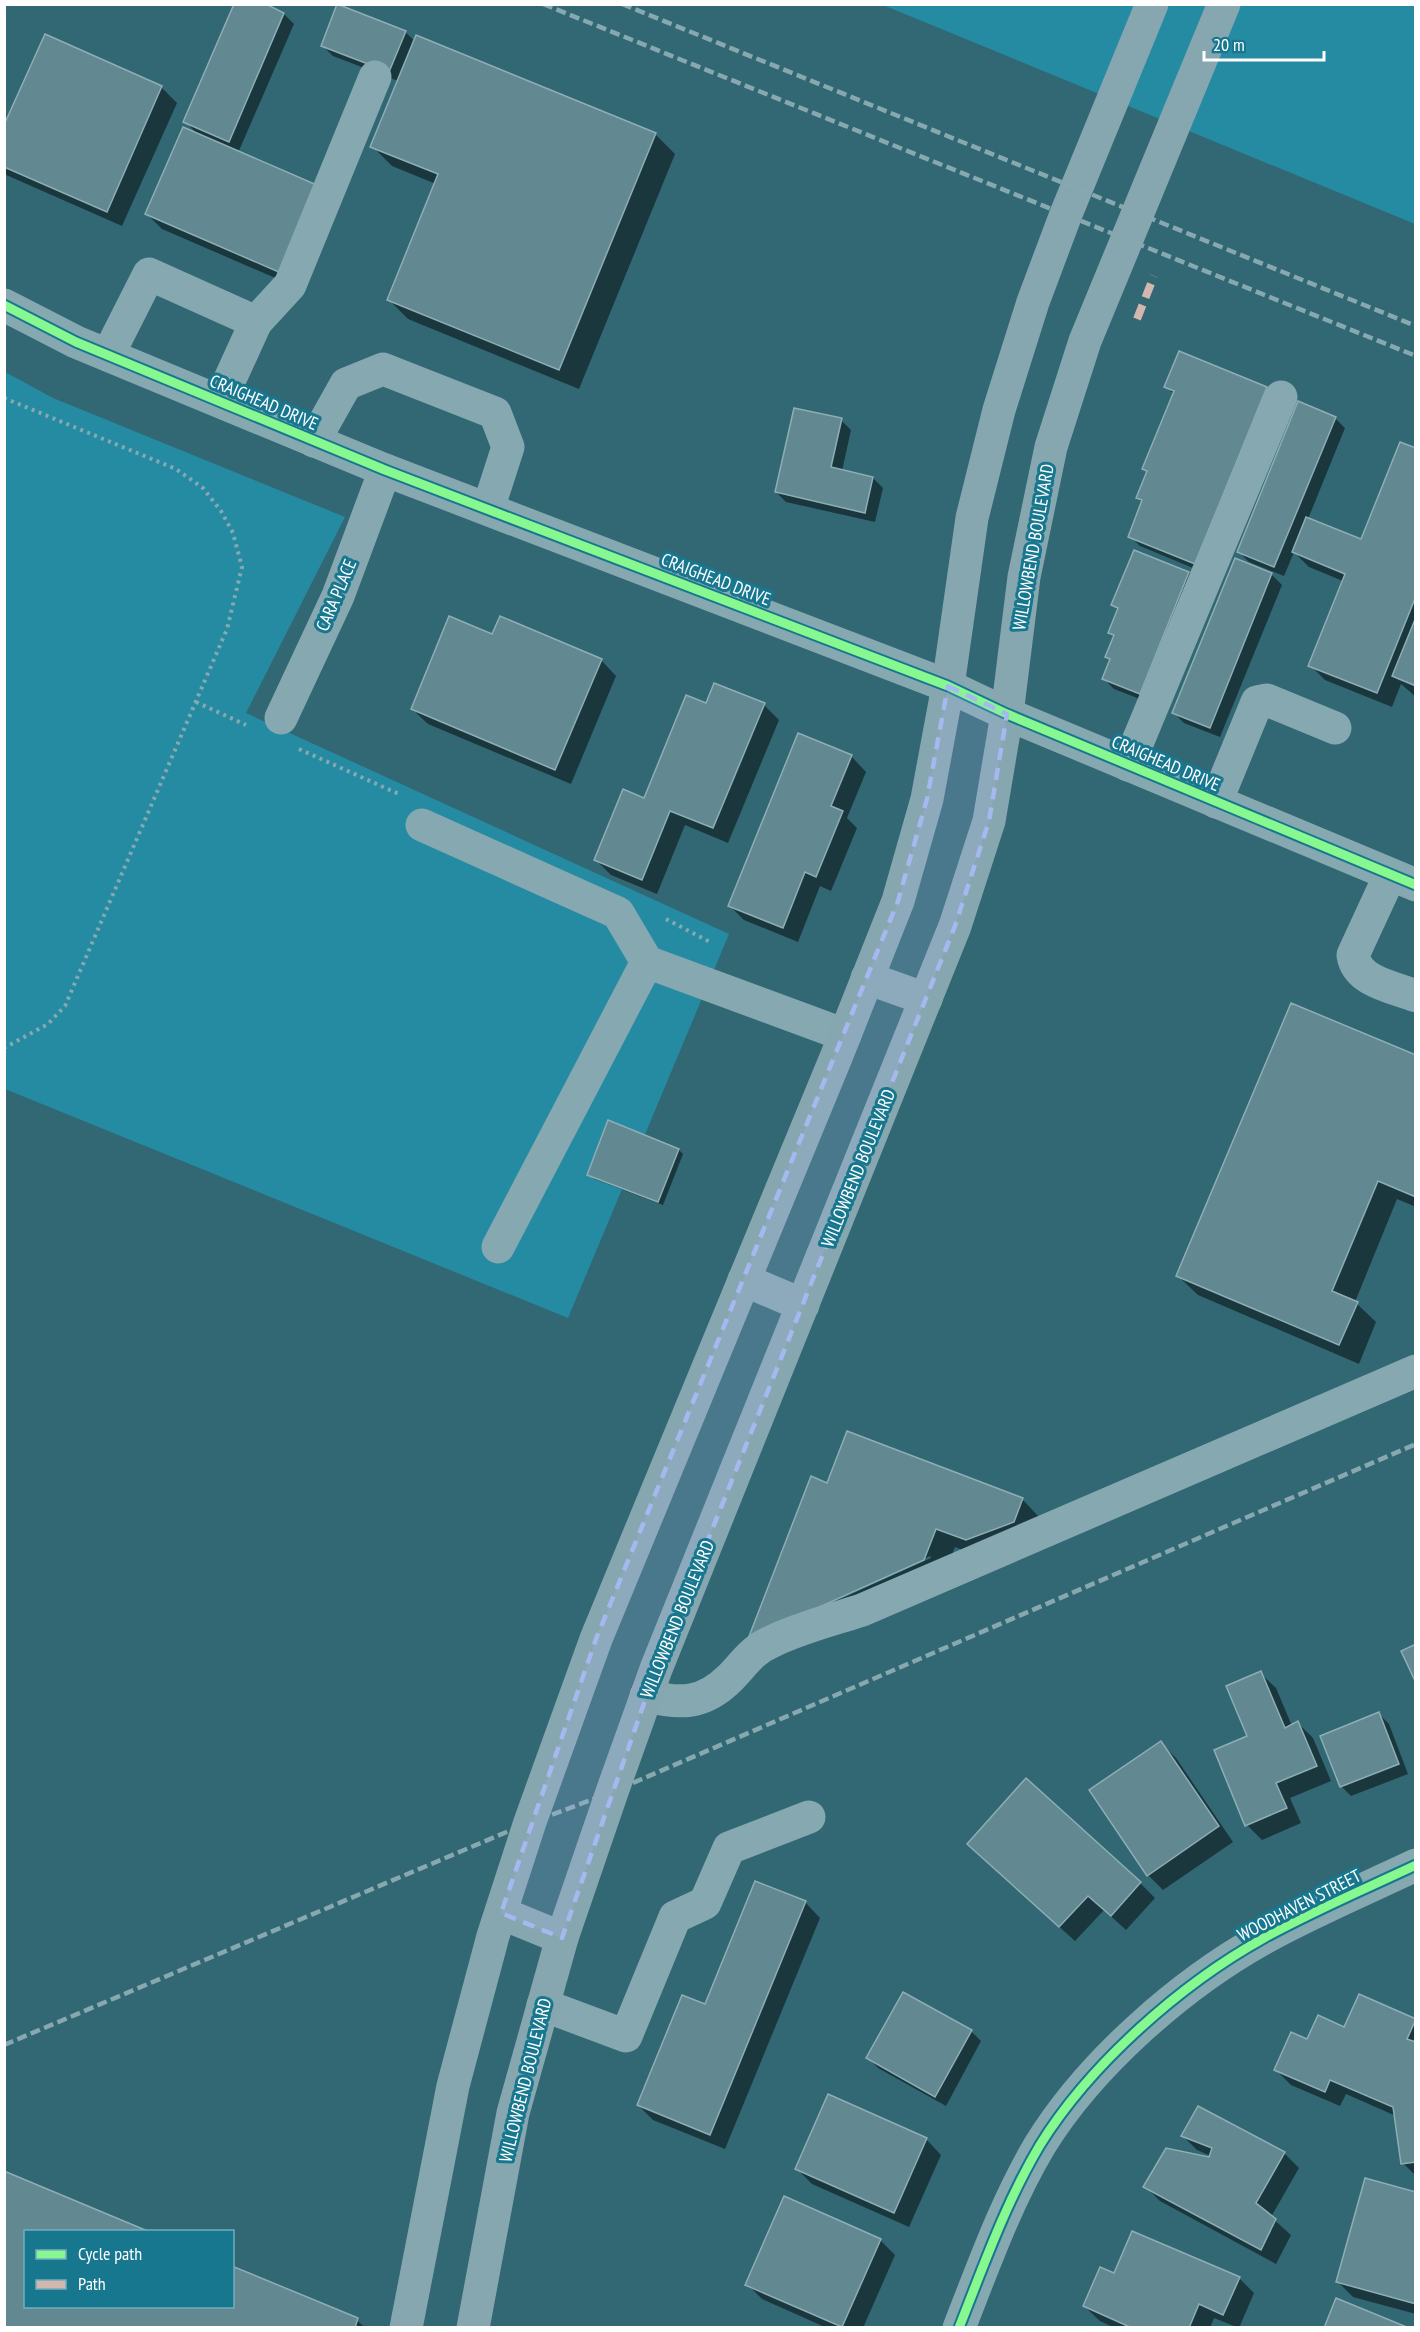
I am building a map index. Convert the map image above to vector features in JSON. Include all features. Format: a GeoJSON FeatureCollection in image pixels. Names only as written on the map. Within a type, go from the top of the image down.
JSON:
{"type":"FeatureCollection","features":[{"type":"Feature","properties":{"kind":"main road"},"geometry":{"type":"LineString","coordinates":[[406,2328],[453,2086],[501,1913],[559,1738],[596,1639],[898,901],[927,799],[948,686],[972,518],[999,410],[1033,303],[1058,236],[1152,4]]}},
{"type":"Feature","properties":{"kind":"main road","name":"WILLOWBEND BOULEVARD"},"geometry":{"type":"LineString","coordinates":[[473,2328],[513,2113],[562,1938],[646,1696],[955,926],[989,821],[1007,714],[1024,577],[1051,447],[1085,341],[1224,4]]}},
{"type":"Feature","properties":{"kind":"main road"},"geometry":{"type":"LineString","coordinates":[[867,978],[926,999]]}},
{"type":"Feature","properties":{"kind":"main road"},"geometry":{"type":"LineString","coordinates":[[744,1280],[803,1305]]}},
{"type":"Feature","properties":{"kind":"main road"},"geometry":{"type":"LineString","coordinates":[[501,1913],[562,1938]]}},
{"type":"Feature","properties":{"kind":"street"},"geometry":{"type":"LineString","coordinates":[[219,401],[256,322],[290,285],[375,77]]}},
{"type":"Feature","properties":{"kind":"street"},"geometry":{"type":"LineString","coordinates":[[108,355],[149,274],[256,322]]}},
{"type":"Feature","properties":{"kind":"street","name":"CRAIGHEAD DRIVE"},"geometry":{"type":"LineString","coordinates":[[4,305],[76,342],[314,441],[948,686],[1007,714],[1403,880]]}},
{"type":"Feature","properties":{"kind":"street"},"geometry":{"type":"LineString","coordinates":[[314,441],[346,384],[383,369],[495,413],[508,447],[488,509]]}},
{"type":"Feature","properties":{"kind":"street"},"geometry":{"type":"LineString","coordinates":[[1128,765],[1281,397]]}},
{"type":"Feature","properties":{"kind":"street","name":"CARA PLACE"},"geometry":{"type":"LineString","coordinates":[[281,718],[338,596],[385,470]]}},
{"type":"Feature","properties":{"kind":"street"},"geometry":{"type":"LineString","coordinates":[[1216,802],[1257,702],[1267,700],[1335,728]]}},
{"type":"Feature","properties":{"kind":"street"},"geometry":{"type":"LineString","coordinates":[[423,825],[618,913],[647,962],[845,1035]]}},
{"type":"Feature","properties":{"kind":"street"},"geometry":{"type":"LineString","coordinates":[[1403,880],[1353,955],[1355,965],[1364,976],[1416,996]]}},
{"type":"Feature","properties":{"kind":"street"},"geometry":{"type":"LineString","coordinates":[[498,1247],[647,962]]}},
{"type":"Feature","properties":{"kind":"street"},"geometry":{"type":"LineString","coordinates":[[646,1696],[676,1703],[703,1698],[729,1679],[752,1653],[771,1641],[862,1610],[1416,1371]]}},
{"type":"Feature","properties":{"kind":"street"},"geometry":{"type":"LineString","coordinates":[[543,2005],[626,2036],[675,1917],[705,1903],[729,1848],[809,1817]]}},
{"type":"Feature","properties":{"kind":"street","name":"WOODHAVEN STREET"},"geometry":{"type":"LineString","coordinates":[[958,2328],[998,2232],[1040,2146],[1075,2096],[1112,2054],[1160,2011],[1264,1938],[1416,1865]]}},
{"type":"Feature","properties":{"kind":"path"},"geometry":{"type":"LineString","coordinates":[[4,398],[176,469],[203,488],[221,511],[233,533],[242,567],[227,629],[65,1006],[48,1024],[4,1048]]}},
{"type":"Feature","properties":{"kind":"highlighted area"},"geometry":{"type":"Polygon","coordinates":[[[948,686],[1007,714],[989,821],[955,926],[656,1669],[562,1938],[501,1913],[596,1639],[898,901],[927,799],[948,686]]]}},
{"type":"Feature","properties":{"kind":"shaded area"},"geometry":{"type":"Polygon","coordinates":[[[883,5],[1415,5],[1415,224],[883,5]]]}},
{"type":"Feature","properties":{"kind":"shaded area"},"geometry":{"type":"Polygon","coordinates":[[[5,372],[53,398],[345,517],[246,713],[729,934],[568,1318],[5,1089],[5,372]]]}},
{"type":"Feature","properties":{"kind":"building"},"geometry":{"type":"Polygon","coordinates":[[[234,4],[266,4],[284,13],[229,142],[183,122],[234,4]]]}},
{"type":"Feature","properties":{"kind":"building"},"geometry":{"type":"Polygon","coordinates":[[[337,4],[406,31],[389,72],[321,46],[337,4]]]}},
{"type":"Feature","properties":{"kind":"building"},"geometry":{"type":"Polygon","coordinates":[[[45,34],[162,86],[107,212],[4,167],[4,125],[45,34]]]}},
{"type":"Feature","properties":{"kind":"building"},"geometry":{"type":"Polygon","coordinates":[[[416,35],[656,133],[559,370],[387,300],[438,174],[370,147],[416,35]]]}},
{"type":"Feature","properties":{"kind":"building"},"geometry":{"type":"Polygon","coordinates":[[[183,127],[319,186],[281,273],[145,214],[183,127]]]}},
{"type":"Feature","properties":{"kind":"building"},"geometry":{"type":"Polygon","coordinates":[[[1179,351],[1267,387],[1195,564],[1128,537],[1142,500],[1136,498],[1147,471],[1142,469],[1174,391],[1164,387],[1179,351]]]}},
{"type":"Feature","properties":{"kind":"building"},"geometry":{"type":"Polygon","coordinates":[[[1298,401],[1336,417],[1274,567],[1237,552],[1298,401]]]}},
{"type":"Feature","properties":{"kind":"building"},"geometry":{"type":"Polygon","coordinates":[[[794,408],[842,418],[831,467],[873,477],[865,513],[775,492],[794,408]]]}},
{"type":"Feature","properties":{"kind":"building"},"geometry":{"type":"Polygon","coordinates":[[[1400,442],[1416,448],[1416,596],[1377,693],[1308,666],[1345,574],[1292,552],[1306,517],[1361,539],[1400,442]]]}},
{"type":"Feature","properties":{"kind":"building"},"geometry":{"type":"Polygon","coordinates":[[[1134,550],[1189,572],[1140,694],[1102,679],[1110,659],[1105,657],[1114,635],[1108,633],[1118,608],[1111,605],[1134,550]]]}},
{"type":"Feature","properties":{"kind":"building"},"geometry":{"type":"Polygon","coordinates":[[[1235,558],[1272,573],[1210,728],[1172,713],[1235,558]]]}},
{"type":"Feature","properties":{"kind":"building"},"geometry":{"type":"Polygon","coordinates":[[[449,616],[492,634],[500,616],[602,659],[555,770],[411,709],[449,616]]]}},
{"type":"Feature","properties":{"kind":"building"},"geometry":{"type":"Polygon","coordinates":[[[1416,617],[1416,686],[1392,676],[1416,617]]]}},
{"type":"Feature","properties":{"kind":"building"},"geometry":{"type":"Polygon","coordinates":[[[714,683],[765,703],[713,828],[670,811],[642,880],[594,860],[623,789],[644,798],[686,695],[706,703],[714,683]]]}},
{"type":"Feature","properties":{"kind":"building"},"geometry":{"type":"Polygon","coordinates":[[[798,733],[852,755],[831,806],[843,811],[816,877],[805,872],[783,928],[728,906],[798,733]]]}},
{"type":"Feature","properties":{"kind":"building"},"geometry":{"type":"Polygon","coordinates":[[[1291,1003],[1416,1055],[1416,1197],[1378,1181],[1332,1291],[1358,1302],[1339,1345],[1176,1276],[1291,1003]]]}},
{"type":"Feature","properties":{"kind":"building"},"geometry":{"type":"Polygon","coordinates":[[[608,1120],[679,1149],[658,1202],[587,1175],[608,1120]]]}},
{"type":"Feature","properties":{"kind":"building"},"geometry":{"type":"Polygon","coordinates":[[[847,1431],[1023,1498],[1014,1522],[966,1540],[936,1529],[924,1560],[748,1639],[811,1476],[827,1483],[847,1431]]]}},
{"type":"Feature","properties":{"kind":"building"},"geometry":{"type":"Polygon","coordinates":[[[1416,1644],[1416,1683],[1401,1651],[1416,1644]]]}},
{"type":"Feature","properties":{"kind":"building"},"geometry":{"type":"Polygon","coordinates":[[[1261,1671],[1285,1728],[1298,1721],[1317,1766],[1276,1783],[1287,1808],[1245,1826],[1214,1750],[1247,1736],[1226,1686],[1261,1671]]]}},
{"type":"Feature","properties":{"kind":"building"},"geometry":{"type":"Polygon","coordinates":[[[1379,1712],[1399,1764],[1340,1787],[1320,1736],[1379,1712]]]}},
{"type":"Feature","properties":{"kind":"building"},"geometry":{"type":"Polygon","coordinates":[[[1161,1741],[1219,1826],[1147,1876],[1089,1790],[1161,1741]]]}},
{"type":"Feature","properties":{"kind":"building"},"geometry":{"type":"Polygon","coordinates":[[[1026,1778],[1141,1882],[1111,1916],[1088,1896],[1059,1927],[967,1844],[1026,1778]]]}},
{"type":"Feature","properties":{"kind":"building"},"geometry":{"type":"Polygon","coordinates":[[[755,1881],[806,1901],[710,2135],[637,2105],[682,1995],[705,2004],[755,1881]]]}},
{"type":"Feature","properties":{"kind":"building"},"geometry":{"type":"Polygon","coordinates":[[[903,1992],[972,2030],[935,2097],[866,2058],[903,1992]]]}},
{"type":"Feature","properties":{"kind":"building"},"geometry":{"type":"Polygon","coordinates":[[[1359,1994],[1416,2019],[1407,2039],[1416,2042],[1416,2162],[1401,2164],[1393,2107],[1330,2080],[1325,2092],[1274,2070],[1291,2032],[1307,2039],[1318,2015],[1344,2027],[1359,1994]]]}},
{"type":"Feature","properties":{"kind":"building"},"geometry":{"type":"Polygon","coordinates":[[[828,2094],[927,2138],[894,2213],[795,2169],[828,2094]]]}},
{"type":"Feature","properties":{"kind":"building"},"geometry":{"type":"Polygon","coordinates":[[[1198,2106],[1285,2152],[1256,2203],[1276,2219],[1261,2250],[1143,2187],[1166,2148],[1209,2157],[1212,2148],[1181,2136],[1198,2106]]]}},
{"type":"Feature","properties":{"kind":"building"},"geometry":{"type":"Polygon","coordinates":[[[4,2171],[145,2230],[24,2230],[24,2308],[234,2308],[234,2267],[358,2318],[355,2328],[4,2328],[4,2171]]]}},
{"type":"Feature","properties":{"kind":"building"},"geometry":{"type":"Polygon","coordinates":[[[1365,2178],[1416,2192],[1416,2304],[1336,2282],[1365,2178]]]}},
{"type":"Feature","properties":{"kind":"building"},"geometry":{"type":"Polygon","coordinates":[[[784,2196],[881,2239],[842,2327],[745,2285],[784,2196]]]}},
{"type":"Feature","properties":{"kind":"building"},"geometry":{"type":"Polygon","coordinates":[[[1132,2231],[1240,2277],[1223,2315],[1199,2304],[1189,2328],[1132,2328],[1083,2306],[1100,2267],[1114,2273],[1132,2231]]]}},
{"type":"Feature","properties":{"kind":"building"},"geometry":{"type":"Polygon","coordinates":[[[1336,2298],[1409,2328],[1324,2328],[1336,2298]]]}},
{"type":"Feature","properties":{"kind":"railway"},"geometry":{"type":"LineString","coordinates":[[543,4],[1416,356]]}},
{"type":"Feature","properties":{"kind":"railway"},"geometry":{"type":"LineString","coordinates":[[622,4],[1416,326]]}},
{"type":"Feature","properties":{"kind":"railway"},"geometry":{"type":"LineString","coordinates":[[4,2045],[509,1831],[612,1792],[1416,1444]]}},
{"type":"Feature","properties":{"kind":"marked path"},"geometry":{"type":"LineString","coordinates":[[1137,319],[1154,276]]}},
{"type":"Feature","properties":{"kind":"cycle path"},"geometry":{"type":"LineString","coordinates":[[4,305],[76,342],[385,470],[948,686],[1007,714],[1416,885]]}},
{"type":"Feature","properties":{"kind":"cycle path"},"geometry":{"type":"LineString","coordinates":[[959,2328],[1016,2189],[1040,2145],[1084,2085],[1111,2056],[1170,2002],[1233,1957],[1301,1919],[1416,1865]]}}]}
